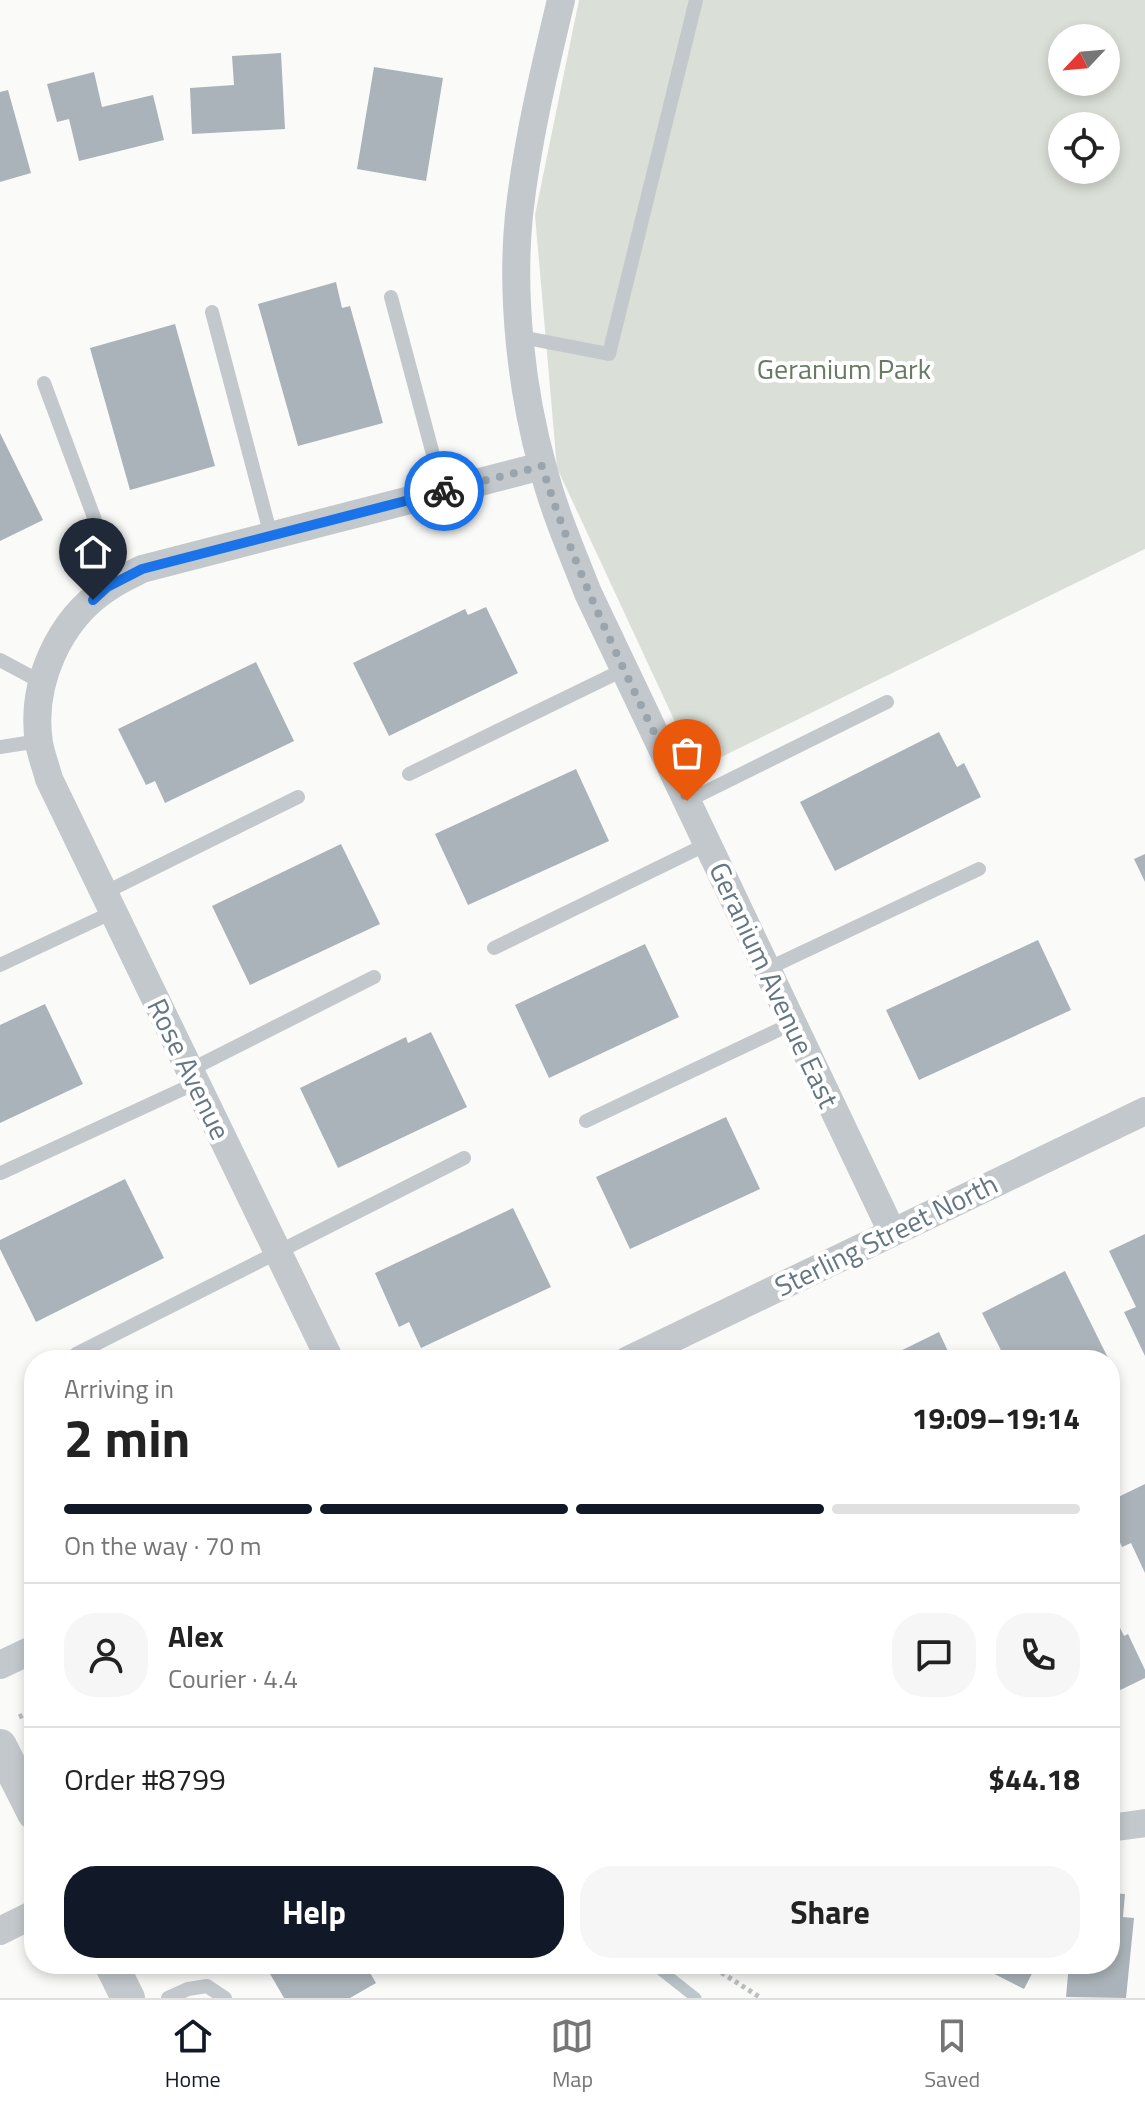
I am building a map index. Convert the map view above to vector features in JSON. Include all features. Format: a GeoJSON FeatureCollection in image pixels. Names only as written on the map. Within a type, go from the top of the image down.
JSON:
{"type":"FeatureCollection","features":[{"type":"Feature","properties":{"kind":"street","name":"Geranium Avenue East"},"geometry":{"type":"LineString","coordinates":[[561,0],[535,106],[519,217],[518,307],[525,384],[542,466],[577,565],[892,1232]]}},
{"type":"Feature","properties":{"kind":"street","name":"Rose Avenue"},"geometry":{"type":"LineString","coordinates":[[325,1350],[49,779],[39,741],[38,702],[46,668],[57,644],[79,613],[107,587],[142,569],[542,466]]}},
{"type":"Feature","properties":{"kind":"street","name":"Sterling Street North"},"geometry":{"type":"LineString","coordinates":[[649,1350],[1145,1111]]}},
{"type":"Feature","properties":{"kind":"street"},"geometry":{"type":"LineString","coordinates":[[0,1665],[24,1654]]}},
{"type":"Feature","properties":{"kind":"street"},"geometry":{"type":"LineString","coordinates":[[0,1746],[24,1793]]}},
{"type":"Feature","properties":{"kind":"street"},"geometry":{"type":"LineString","coordinates":[[1120,1827],[1145,1823]]}},
{"type":"Feature","properties":{"kind":"street"},"geometry":{"type":"LineString","coordinates":[[0,1931],[24,1919]]}},
{"type":"Feature","properties":{"kind":"street"},"geometry":{"type":"LineString","coordinates":[[116,1974],[128,1998]]}},
{"type":"Feature","properties":{"kind":"lane"},"geometry":{"type":"LineString","coordinates":[[521,337],[609,354],[696,0]]}},
{"type":"Feature","properties":{"kind":"lane"},"geometry":{"type":"LineString","coordinates":[[391,297],[443,492]]}},
{"type":"Feature","properties":{"kind":"lane"},"geometry":{"type":"LineString","coordinates":[[212,312],[271,536]]}},
{"type":"Feature","properties":{"kind":"lane"},"geometry":{"type":"LineString","coordinates":[[44,383],[118,582]]}},
{"type":"Feature","properties":{"kind":"lane"},"geometry":{"type":"LineString","coordinates":[[0,660],[43,683]]}},
{"type":"Feature","properties":{"kind":"lane"},"geometry":{"type":"LineString","coordinates":[[409,774],[625,669]]}},
{"type":"Feature","properties":{"kind":"lane"},"geometry":{"type":"LineString","coordinates":[[687,801],[887,702]]}},
{"type":"Feature","properties":{"kind":"lane"},"geometry":{"type":"LineString","coordinates":[[0,747],[39,741]]}},
{"type":"Feature","properties":{"kind":"lane"},"geometry":{"type":"LineString","coordinates":[[0,965],[298,797]]}},
{"type":"Feature","properties":{"kind":"lane"},"geometry":{"type":"LineString","coordinates":[[494,948],[707,844]]}},
{"type":"Feature","properties":{"kind":"lane"},"geometry":{"type":"LineString","coordinates":[[767,969],[979,869]]}},
{"type":"Feature","properties":{"kind":"lane"},"geometry":{"type":"LineString","coordinates":[[1,1173],[193,1077],[374,977]]}},
{"type":"Feature","properties":{"kind":"lane"},"geometry":{"type":"LineString","coordinates":[[586,1121],[793,1023]]}},
{"type":"Feature","properties":{"kind":"lane"},"geometry":{"type":"LineString","coordinates":[[84,1350],[464,1158]]}},
{"type":"Feature","properties":{"kind":"lane"},"geometry":{"type":"LineString","coordinates":[[168,1998],[188,1989],[207,1986],[225,1998]]}},
{"type":"Feature","properties":{"kind":"path"},"geometry":{"type":"LineString","coordinates":[[724,1974],[761,1998]]}},
{"type":"Feature","properties":{"kind":"green space","name":"Geranium Park"},"geometry":{"type":"Polygon","coordinates":[[[579,0],[1145,0],[1145,549],[697,769],[557,468],[535,215],[579,0]]]}},
{"type":"Feature","properties":{"kind":"building"},"geometry":{"type":"Polygon","coordinates":[[[281,53],[285,129],[192,134],[190,88],[234,85],[232,56],[281,53]]]}},
{"type":"Feature","properties":{"kind":"building"},"geometry":{"type":"Polygon","coordinates":[[[374,67],[443,78],[426,181],[357,169],[374,67]]]}},
{"type":"Feature","properties":{"kind":"building"},"geometry":{"type":"Polygon","coordinates":[[[94,72],[102,107],[153,95],[164,140],[79,161],[69,119],[57,122],[47,84],[94,72]]]}},
{"type":"Feature","properties":{"kind":"building"},"geometry":{"type":"Polygon","coordinates":[[[8,90],[31,173],[0,182],[0,92],[8,90]]]}},
{"type":"Feature","properties":{"kind":"building"},"geometry":{"type":"Polygon","coordinates":[[[336,282],[342,308],[350,306],[383,423],[298,446],[258,304],[336,282]]]}},
{"type":"Feature","properties":{"kind":"building"},"geometry":{"type":"Polygon","coordinates":[[[175,324],[215,466],[130,490],[90,348],[175,324]]]}},
{"type":"Feature","properties":{"kind":"building"},"geometry":{"type":"Polygon","coordinates":[[[0,433],[43,520],[0,541],[0,433]]]}},
{"type":"Feature","properties":{"kind":"building"},"geometry":{"type":"Polygon","coordinates":[[[486,607],[518,673],[389,736],[353,663],[465,609],[468,615],[486,607]]]}},
{"type":"Feature","properties":{"kind":"building"},"geometry":{"type":"Polygon","coordinates":[[[256,662],[294,741],[165,803],[155,781],[146,785],[118,729],[256,662]]]}},
{"type":"Feature","properties":{"kind":"building"},"geometry":{"type":"Polygon","coordinates":[[[939,732],[957,767],[964,763],[981,797],[835,871],[800,802],[939,732]]]}},
{"type":"Feature","properties":{"kind":"building"},"geometry":{"type":"Polygon","coordinates":[[[576,769],[609,841],[468,905],[435,834],[576,769]]]}},
{"type":"Feature","properties":{"kind":"building"},"geometry":{"type":"Polygon","coordinates":[[[341,844],[380,924],[250,985],[212,906],[341,844]]]}},
{"type":"Feature","properties":{"kind":"building"},"geometry":{"type":"Polygon","coordinates":[[[1145,854],[1145,882],[1134,859],[1145,854]]]}},
{"type":"Feature","properties":{"kind":"building"},"geometry":{"type":"Polygon","coordinates":[[[1038,940],[1071,1010],[919,1080],[886,1010],[1038,940]]]}},
{"type":"Feature","properties":{"kind":"building"},"geometry":{"type":"Polygon","coordinates":[[[645,944],[679,1017],[549,1078],[515,1005],[645,944]]]}},
{"type":"Feature","properties":{"kind":"building"},"geometry":{"type":"Polygon","coordinates":[[[45,1004],[83,1084],[0,1123],[0,1025],[45,1004]]]}},
{"type":"Feature","properties":{"kind":"building"},"geometry":{"type":"Polygon","coordinates":[[[431,1032],[467,1107],[338,1168],[300,1088],[406,1037],[408,1043],[431,1032]]]}},
{"type":"Feature","properties":{"kind":"building"},"geometry":{"type":"Polygon","coordinates":[[[726,1117],[760,1189],[630,1249],[596,1177],[726,1117]]]}},
{"type":"Feature","properties":{"kind":"building"},"geometry":{"type":"Polygon","coordinates":[[[125,1179],[164,1258],[36,1322],[0,1249],[0,1240],[125,1179]]]}},
{"type":"Feature","properties":{"kind":"building"},"geometry":{"type":"Polygon","coordinates":[[[513,1208],[551,1287],[421,1348],[409,1322],[399,1327],[375,1273],[513,1208]]]}},
{"type":"Feature","properties":{"kind":"building"},"geometry":{"type":"Polygon","coordinates":[[[1145,1234],[1145,1356],[1124,1312],[1136,1307],[1109,1251],[1145,1234]]]}},
{"type":"Feature","properties":{"kind":"building"},"geometry":{"type":"Polygon","coordinates":[[[1065,1271],[1104,1350],[1001,1350],[982,1313],[1065,1271]]]}},
{"type":"Feature","properties":{"kind":"building"},"geometry":{"type":"Polygon","coordinates":[[[939,1332],[947,1350],[902,1350],[939,1332]]]}},
{"type":"Feature","properties":{"kind":"building"},"geometry":{"type":"Polygon","coordinates":[[[1145,1484],[1145,1573],[1131,1543],[1122,1547],[1120,1543],[1120,1496],[1145,1484]]]}},
{"type":"Feature","properties":{"kind":"building"},"geometry":{"type":"Polygon","coordinates":[[[1120,1628],[1124,1636],[1128,1634],[1145,1670],[1145,1678],[1120,1690],[1120,1628]]]}},
{"type":"Feature","properties":{"kind":"building"},"geometry":{"type":"Polygon","coordinates":[[[1120,1894],[1125,1894],[1123,1917],[1134,1918],[1126,1998],[1066,1997],[1068,1974],[1120,1974],[1120,1894]]]}},
{"type":"Feature","properties":{"kind":"building"},"geometry":{"type":"Polygon","coordinates":[[[270,1974],[371,1974],[376,1983],[350,1998],[284,1998],[270,1974]]]}},
{"type":"Feature","properties":{"kind":"building"},"geometry":{"type":"Polygon","coordinates":[[[995,1974],[1032,1974],[1024,1989],[995,1974]]]}},
{"type":"Feature","properties":{"kind":"waterway"},"geometry":{"type":"LineString","coordinates":[[666,1974],[696,1998]]}},
{"type":"Feature","properties":{"kind":"way so far"},"geometry":{"type":"LineString","coordinates":[[444,491],[542,466],[559,521],[588,593],[687,801]]}},
{"type":"Feature","properties":{"kind":"route"},"geometry":{"type":"LineString","coordinates":[[93,600],[107,587],[142,569],[444,491]]}}]}
